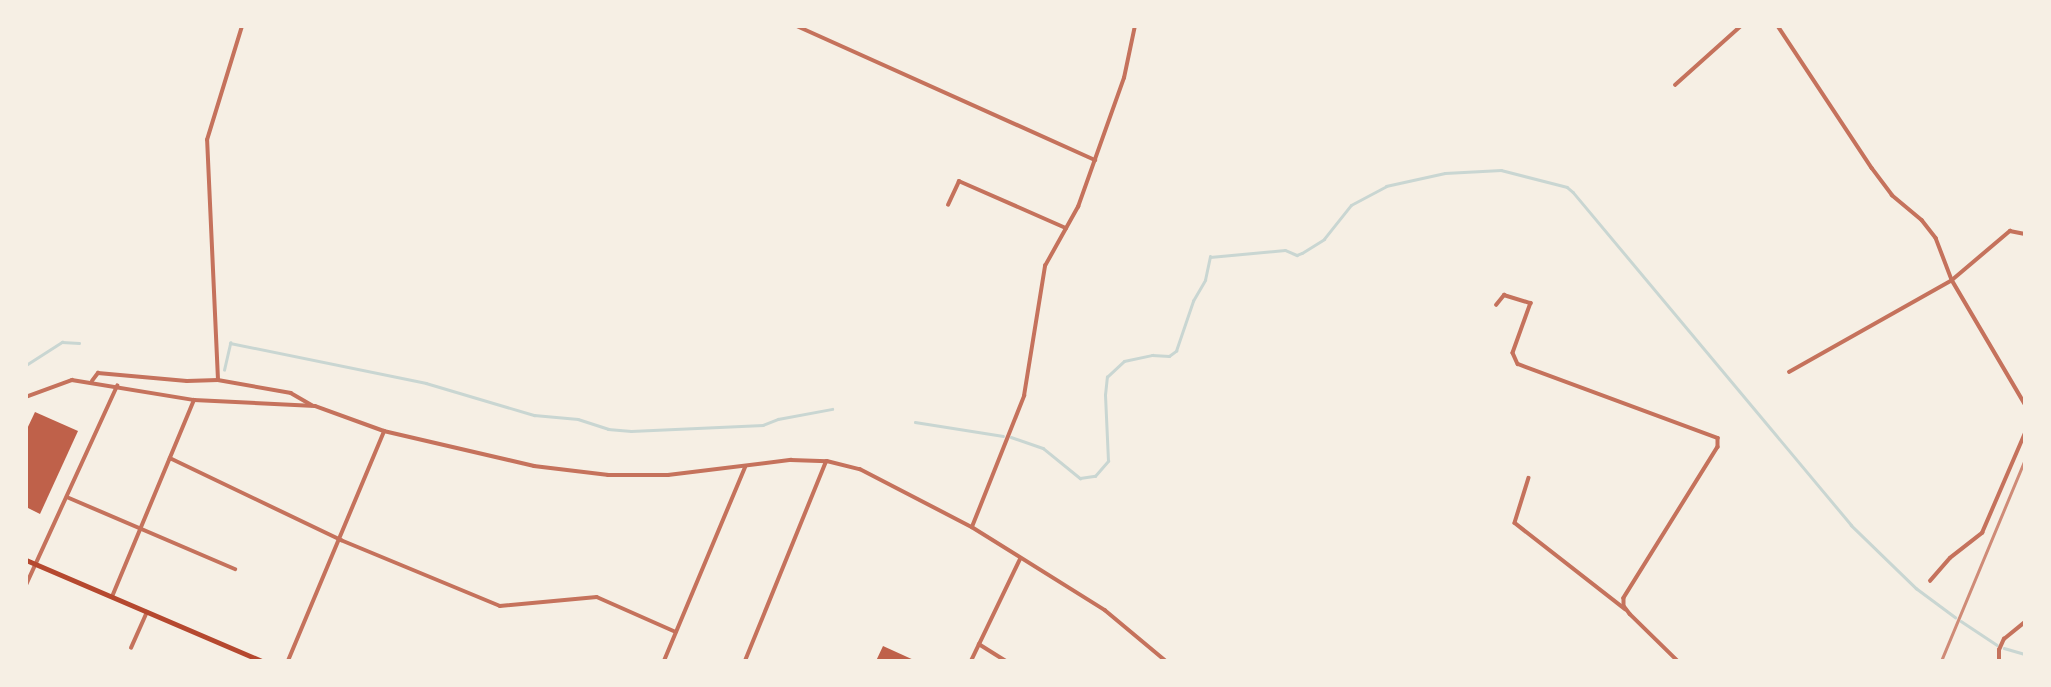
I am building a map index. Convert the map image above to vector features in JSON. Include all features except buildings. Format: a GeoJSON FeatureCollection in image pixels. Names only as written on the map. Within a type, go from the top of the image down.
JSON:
{"type":"FeatureCollection","features":[{"type":"Feature","properties":{"kind":"main road"},"geometry":{"type":"LineString","coordinates":[[26,560],[262,661]]}},
{"type":"Feature","properties":{"kind":"street"},"geometry":{"type":"LineString","coordinates":[[218,380],[207,140],[242,26]]}},
{"type":"Feature","properties":{"kind":"street"},"geometry":{"type":"LineString","coordinates":[[797,26],[1095,160]]}},
{"type":"Feature","properties":{"kind":"street"},"geometry":{"type":"LineString","coordinates":[[972,527],[1008,442],[1024,396],[1045,265],[1079,207],[1124,78],[1135,26]]}},
{"type":"Feature","properties":{"kind":"street"},"geometry":{"type":"LineString","coordinates":[[1675,85],[1741,26]]}},
{"type":"Feature","properties":{"kind":"street"},"geometry":{"type":"LineString","coordinates":[[1778,26],[1892,195],[1922,220],[1936,238],[1952,280],[2025,404]]}},
{"type":"Feature","properties":{"kind":"street"},"geometry":{"type":"LineString","coordinates":[[948,205],[959,181],[1066,228]]}},
{"type":"Feature","properties":{"kind":"street"},"geometry":{"type":"LineString","coordinates":[[1789,372],[1952,280],[2005,234],[2018,230],[2025,234]]}},
{"type":"Feature","properties":{"kind":"street"},"geometry":{"type":"LineString","coordinates":[[1496,305],[1504,295],[1531,303],[1513,352],[1518,364],[1718,438],[1718,447],[1626,594],[1624,602],[1627,610]]}},
{"type":"Feature","properties":{"kind":"street"},"geometry":{"type":"LineString","coordinates":[[92,381],[98,373],[187,381],[218,380],[291,393],[315,406],[384,431],[534,466],[608,475],[668,475],[791,460],[827,461],[860,469],[972,527],[1105,610],[1166,661]]}},
{"type":"Feature","properties":{"kind":"street"},"geometry":{"type":"LineString","coordinates":[[26,397],[49,386],[72,380],[92,381],[194,400],[315,406]]}},
{"type":"Feature","properties":{"kind":"street"},"geometry":{"type":"LineString","coordinates":[[26,585],[117,386]]}},
{"type":"Feature","properties":{"kind":"street"},"geometry":{"type":"LineString","coordinates":[[113,597],[194,400]]}},
{"type":"Feature","properties":{"kind":"street"},"geometry":{"type":"LineString","coordinates":[[288,661],[341,540],[384,431]]}},
{"type":"Feature","properties":{"kind":"street"},"geometry":{"type":"LineString","coordinates":[[1930,581],[1950,558],[1982,533],[2025,433]]}},
{"type":"Feature","properties":{"kind":"street"},"geometry":{"type":"LineString","coordinates":[[170,458],[341,540],[500,606],[597,597],[676,632]]}},
{"type":"Feature","properties":{"kind":"street"},"geometry":{"type":"LineString","coordinates":[[745,661],[827,461]]}},
{"type":"Feature","properties":{"kind":"street"},"geometry":{"type":"LineString","coordinates":[[664,661],[746,467]]}},
{"type":"Feature","properties":{"kind":"street"},"geometry":{"type":"LineString","coordinates":[[1529,478],[1515,523],[1627,610],[1678,661]]}},
{"type":"Feature","properties":{"kind":"street"},"geometry":{"type":"LineString","coordinates":[[66,497],[235,569]]}},
{"type":"Feature","properties":{"kind":"street"},"geometry":{"type":"LineString","coordinates":[[971,661],[1021,558]]}},
{"type":"Feature","properties":{"kind":"street"},"geometry":{"type":"LineString","coordinates":[[131,648],[147,612]]}},
{"type":"Feature","properties":{"kind":"street"},"geometry":{"type":"LineString","coordinates":[[1999,661],[2001,644],[2025,622]]}},
{"type":"Feature","properties":{"kind":"street"},"geometry":{"type":"LineString","coordinates":[[979,644],[1006,661]]}},
{"type":"Feature","properties":{"kind":"waterway"},"geometry":{"type":"LineString","coordinates":[[1011,437],[1043,448],[1080,478],[1095,476],[1108,461],[1105,395],[1107,377],[1124,361],[1152,355],[1169,356],[1176,351],[1193,301],[1205,280],[1210,257],[1285,250],[1297,255],[1324,239],[1351,205],[1386,186],[1445,173],[1501,170],[1567,187],[1573,192],[1851,525],[1916,588],[1955,617]]}},
{"type":"Feature","properties":{"kind":"waterway"},"geometry":{"type":"LineString","coordinates":[[26,365],[62,342],[79,343]]}},
{"type":"Feature","properties":{"kind":"waterway"},"geometry":{"type":"LineString","coordinates":[[224,370],[230,343],[426,383],[534,415],[578,419],[608,429],[631,431],[763,425],[778,419],[832,409]]}},
{"type":"Feature","properties":{"kind":"waterway"},"geometry":{"type":"LineString","coordinates":[[915,422],[1003,436]]}},
{"type":"Feature","properties":{"kind":"waterway"},"geometry":{"type":"LineString","coordinates":[[1961,621],[1997,645]]}},
{"type":"Feature","properties":{"kind":"waterway"},"geometry":{"type":"LineString","coordinates":[[2004,648],[2025,654]]}},
{"type":"Feature","properties":{"kind":"railway"},"geometry":{"type":"LineString","coordinates":[[1941,661],[2025,459]]}}]}
